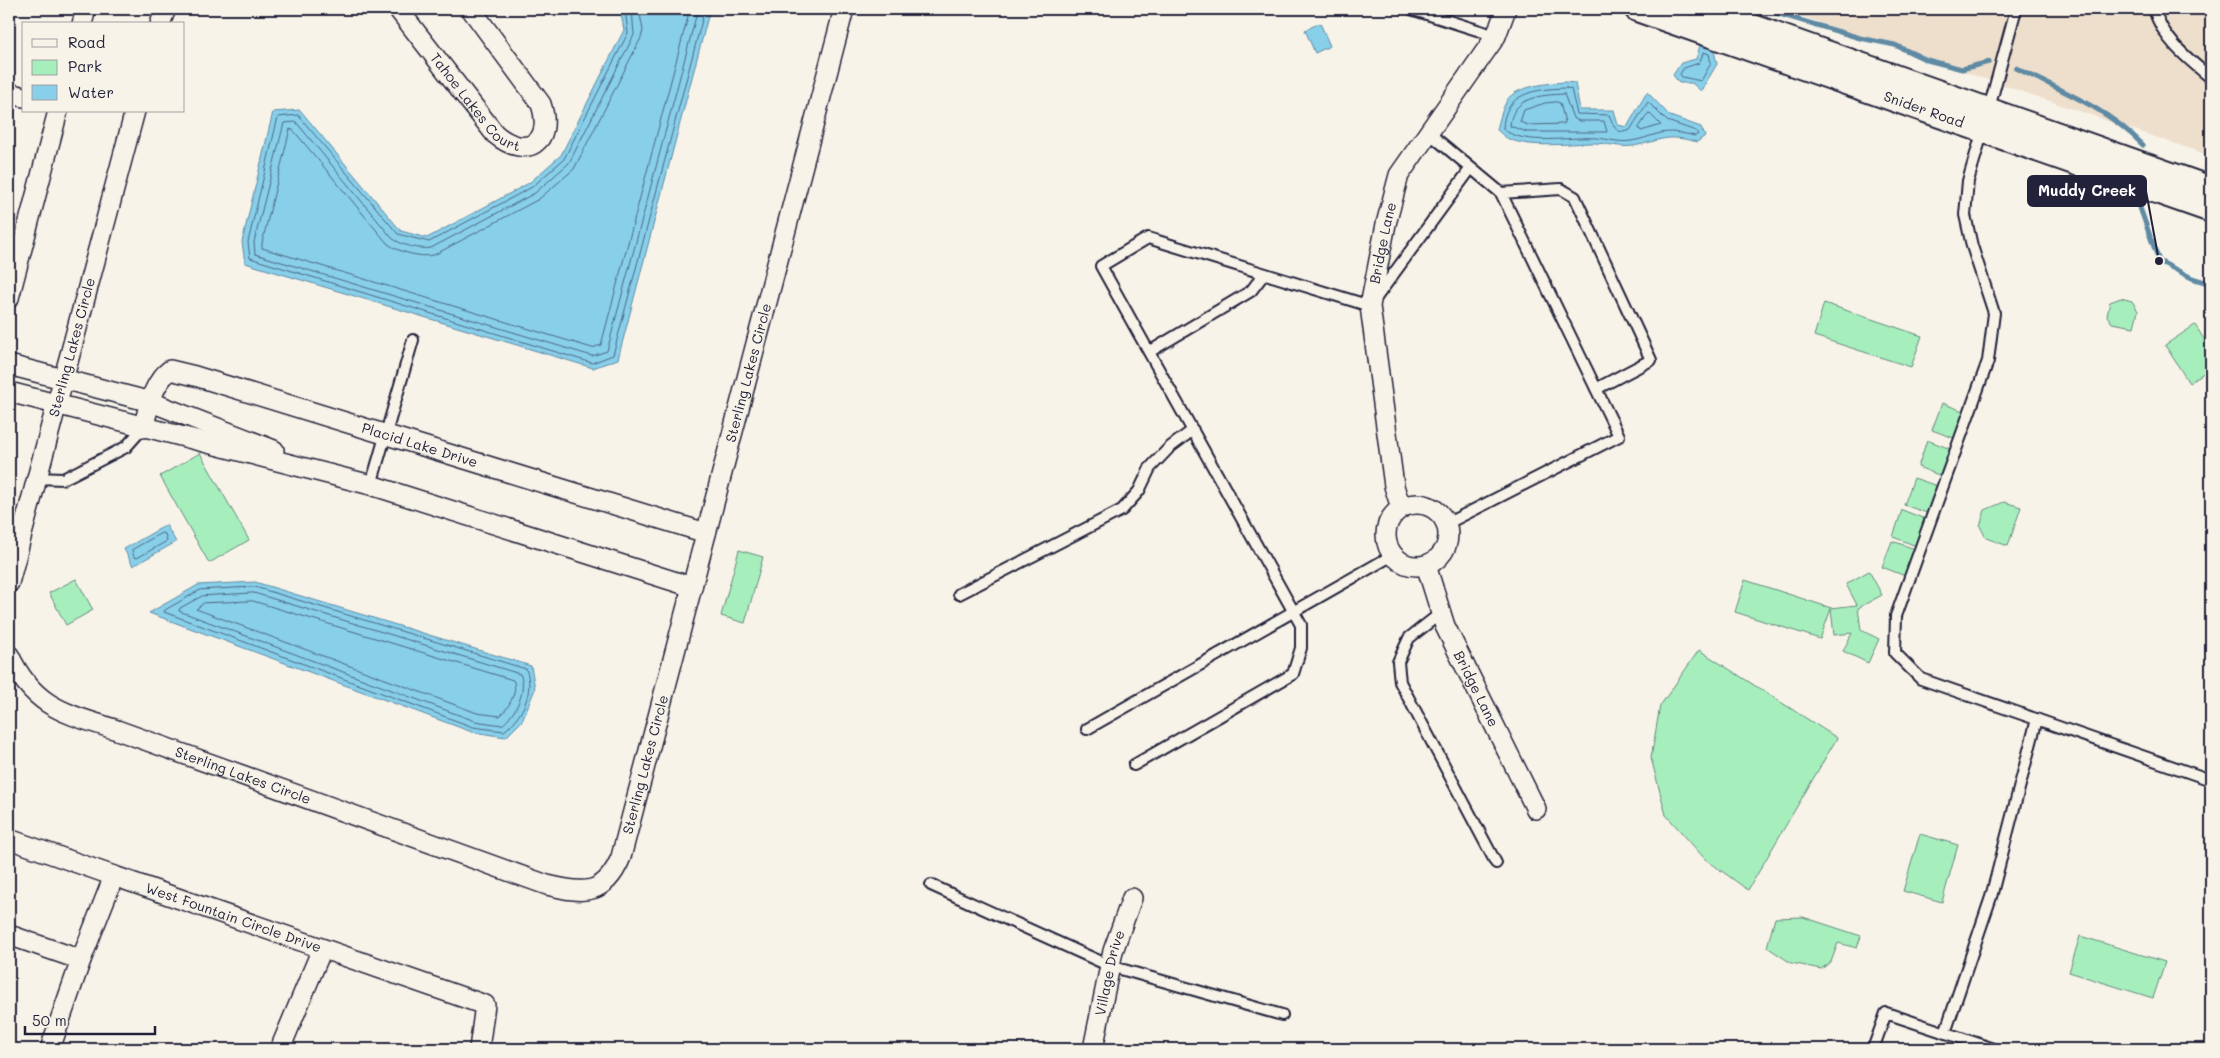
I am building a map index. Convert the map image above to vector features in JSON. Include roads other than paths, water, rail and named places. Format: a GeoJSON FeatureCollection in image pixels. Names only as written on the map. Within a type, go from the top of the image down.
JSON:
{"type":"FeatureCollection","features":[{"type":"Feature","properties":{"kind":"street"},"geometry":{"type":"LineString","coordinates":[[83,22],[86,9]]}},
{"type":"Feature","properties":{"kind":"street"},"geometry":{"type":"LineString","coordinates":[[161,22],[166,9]]}},
{"type":"Feature","properties":{"kind":"street","name":"Tahoe Lakes Court"},"geometry":{"type":"LineString","coordinates":[[398,9],[495,134],[506,143],[520,148],[534,144],[544,132],[545,118],[541,104],[471,9]]}},
{"type":"Feature","properties":{"kind":"street","name":"Sterling Lakes Circle"},"geometry":{"type":"LineString","coordinates":[[9,655],[18,673],[34,693],[44,701],[67,713],[547,885],[573,891],[586,891],[598,887],[608,880],[621,857],[844,9]]}},
{"type":"Feature","properties":{"kind":"street","name":"Bridge Lane"},"geometry":{"type":"LineString","coordinates":[[1401,508],[1394,486],[1370,306],[1386,224],[1399,175],[1496,36],[1506,9]]}},
{"type":"Feature","properties":{"kind":"street","name":"Snider Road"},"geometry":{"type":"LineString","coordinates":[[1637,9],[2211,189]]}},
{"type":"Feature","properties":{"kind":"street","name":"Snider Road"},"geometry":{"type":"LineString","coordinates":[[1702,9],[2211,210]]}},
{"type":"Feature","properties":{"kind":"street"},"geometry":{"type":"LineString","coordinates":[[9,93],[22,96]]}},
{"type":"Feature","properties":{"kind":"street"},"geometry":{"type":"LineString","coordinates":[[9,298],[58,112]]}},
{"type":"Feature","properties":{"kind":"street","name":"Sterling Lakes Circle"},"geometry":{"type":"LineString","coordinates":[[9,583],[135,112]]}},
{"type":"Feature","properties":{"kind":"street"},"geometry":{"type":"LineString","coordinates":[[9,365],[151,402],[341,477]]}},
{"type":"Feature","properties":{"kind":"street","name":"Placid Lake Drive"},"geometry":{"type":"LineString","coordinates":[[143,428],[154,389],[160,378],[170,370],[195,376],[706,533]]}},
{"type":"Feature","properties":{"kind":"street"},"geometry":{"type":"LineString","coordinates":[[9,392],[143,428],[371,485],[692,587]]}},
{"type":"Feature","properties":{"kind":"street"},"geometry":{"type":"LineString","coordinates":[[1410,504],[1427,505],[1437,511],[1446,524],[1448,537],[1446,546],[1440,555],[1426,565],[1409,565],[1393,555],[1388,547],[1386,531],[1392,515],[1410,504]]}},
{"type":"Feature","properties":{"kind":"street","name":"Bridge Lane"},"geometry":{"type":"LineString","coordinates":[[1426,565],[1446,626],[1536,809]]}},
{"type":"Feature","properties":{"kind":"street","name":"West Fountain Circle Drive"},"geometry":{"type":"LineString","coordinates":[[9,839],[485,1006],[479,1049]]}},
{"type":"Feature","properties":{"kind":"street"},"geometry":{"type":"LineString","coordinates":[[50,1049],[81,960],[114,876]]}},
{"type":"Feature","properties":{"kind":"street","name":"Village Drive"},"geometry":{"type":"LineString","coordinates":[[1094,1049],[1113,951],[1132,898]]}},
{"type":"Feature","properties":{"kind":"street"},"geometry":{"type":"LineString","coordinates":[[9,935],[81,960]]}},
{"type":"Feature","properties":{"kind":"street"},"geometry":{"type":"LineString","coordinates":[[280,1049],[322,949]]}},
{"type":"Feature","properties":{"kind":"lane"},"geometry":{"type":"LineString","coordinates":[[1411,9],[1496,36]]}},
{"type":"Feature","properties":{"kind":"lane"},"geometry":{"type":"LineString","coordinates":[[2016,9],[1968,181],[1965,216],[1972,246],[1994,313],[1988,361],[1896,616],[1895,653],[1921,679],[2211,780]]}},
{"type":"Feature","properties":{"kind":"lane"},"geometry":{"type":"LineString","coordinates":[[2154,9],[2158,25],[2182,54],[2211,78]]}},
{"type":"Feature","properties":{"kind":"lane"},"geometry":{"type":"LineString","coordinates":[[1429,133],[1501,193],[1619,436],[1446,524]]}},
{"type":"Feature","properties":{"kind":"lane"},"geometry":{"type":"LineString","coordinates":[[1134,765],[1293,674],[1301,648],[1301,625],[1101,266],[1148,238],[1370,306],[1471,168]]}},
{"type":"Feature","properties":{"kind":"lane"},"geometry":{"type":"LineString","coordinates":[[1501,193],[1561,189],[1575,197],[1651,360],[1596,389]]}},
{"type":"Feature","properties":{"kind":"lane"},"geometry":{"type":"LineString","coordinates":[[1149,352],[1251,291],[1264,274]]}},
{"type":"Feature","properties":{"kind":"lane"},"geometry":{"type":"LineString","coordinates":[[371,485],[413,340]]}},
{"type":"Feature","properties":{"kind":"lane"},"geometry":{"type":"LineString","coordinates":[[37,478],[63,479],[126,447],[143,428]]}},
{"type":"Feature","properties":{"kind":"lane"},"geometry":{"type":"LineString","coordinates":[[959,594],[1122,510],[1139,491],[1150,468],[1169,448],[1193,430]]}},
{"type":"Feature","properties":{"kind":"lane"},"geometry":{"type":"LineString","coordinates":[[1087,729],[1393,555]]}},
{"type":"Feature","properties":{"kind":"lane"},"geometry":{"type":"LineString","coordinates":[[1441,613],[1409,638],[1398,662],[1400,682],[1496,863]]}},
{"type":"Feature","properties":{"kind":"lane"},"geometry":{"type":"LineString","coordinates":[[1945,1033],[1991,897],[2037,719]]}},
{"type":"Feature","properties":{"kind":"lane"},"geometry":{"type":"LineString","coordinates":[[931,886],[1110,966],[1282,1015]]}},
{"type":"Feature","properties":{"kind":"lane"},"geometry":{"type":"LineString","coordinates":[[1873,1049],[1886,1013],[1994,1049]]}},
{"type":"Feature","properties":{"kind":"water"},"geometry":{"type":"Polygon","coordinates":[[[620,9],[710,9],[618,359],[593,368],[245,263],[242,242],[273,112],[300,110],[401,231],[427,238],[529,183],[561,155],[624,30],[620,9]]]}},
{"type":"Feature","properties":{"kind":"water"},"geometry":{"type":"Polygon","coordinates":[[[1320,23],[1330,46],[1315,53],[1305,30],[1320,23]]]}},
{"type":"Feature","properties":{"kind":"water"},"geometry":{"type":"Polygon","coordinates":[[[1701,42],[1714,51],[1717,64],[1701,91],[1692,83],[1679,83],[1673,75],[1681,63],[1696,59],[1701,42]]]}},
{"type":"Feature","properties":{"kind":"water"},"geometry":{"type":"Polygon","coordinates":[[[1565,82],[1575,83],[1580,110],[1614,110],[1618,125],[1627,127],[1647,92],[1670,116],[1701,127],[1705,136],[1697,142],[1670,138],[1633,146],[1594,143],[1539,145],[1509,139],[1497,130],[1504,107],[1511,95],[1525,88],[1565,82]]]}},
{"type":"Feature","properties":{"kind":"water"},"geometry":{"type":"Polygon","coordinates":[[[166,525],[176,542],[133,566],[124,549],[166,525]]]}},
{"type":"Feature","properties":{"kind":"water"},"geometry":{"type":"Polygon","coordinates":[[[255,582],[531,666],[535,689],[522,721],[506,737],[472,732],[149,613],[198,585],[255,582]]]}},
{"type":"Feature","properties":{"kind":"waterway"},"geometry":{"type":"LineString","coordinates":[[1762,9],[1860,38],[1895,45],[1927,60],[1962,69],[1989,62]]}},
{"type":"Feature","properties":{"kind":"waterway"},"geometry":{"type":"LineString","coordinates":[[2016,68],[2083,101],[2115,121],[2143,145]]}},
{"type":"Feature","properties":{"kind":"waterway"},"geometry":{"type":"LineString","coordinates":[[2139,205],[2159,261],[2192,278],[2211,284]]}},
{"type":"Feature","properties":{"kind":"place","name":"Muddy Creek"},"geometry":{"type":"Point","coordinates":[2159,261]}}]}
